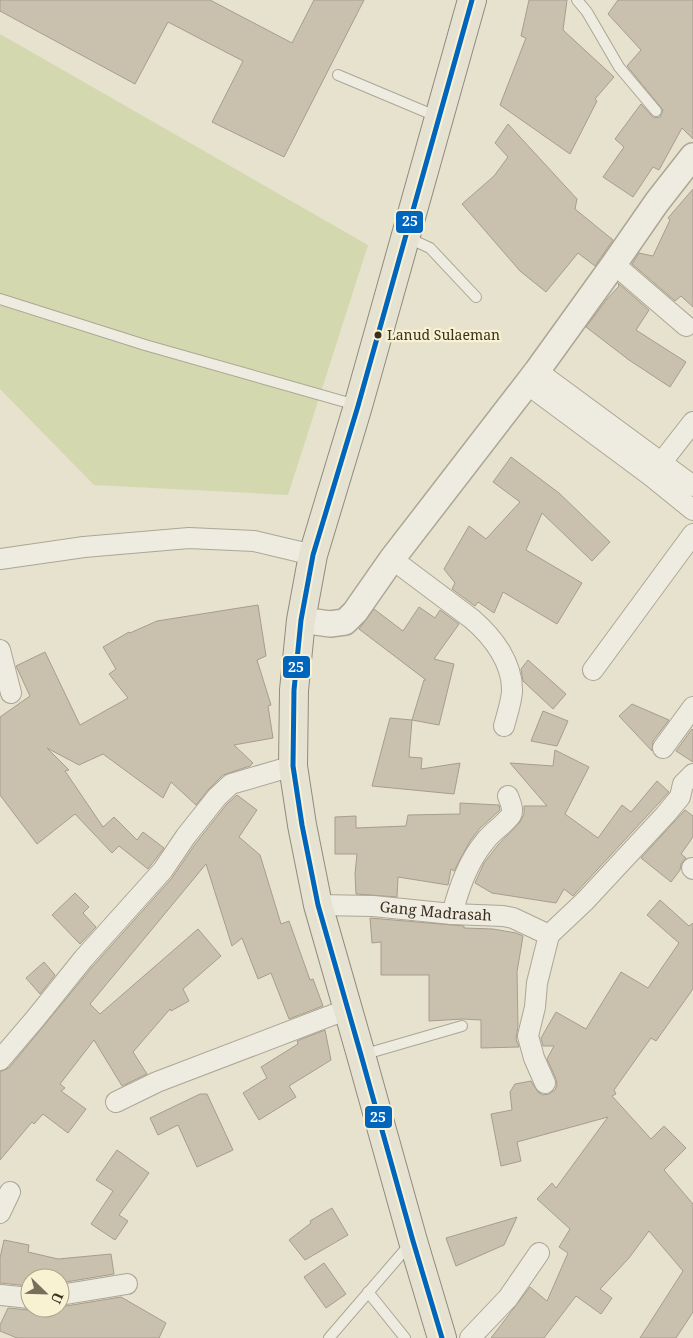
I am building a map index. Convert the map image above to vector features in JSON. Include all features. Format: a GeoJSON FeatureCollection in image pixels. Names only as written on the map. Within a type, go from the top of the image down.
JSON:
{"type":"FeatureCollection","features":[{"type":"Feature","properties":{"kind":"main road"},"geometry":{"type":"LineString","coordinates":[[438,1335],[318,905],[302,825],[294,766],[294,690],[301,620],[314,554],[358,406],[472,0]]}},
{"type":"Feature","properties":{"kind":"street"},"geometry":{"type":"LineString","coordinates":[[301,620],[330,624],[345,622],[355,612],[392,559],[532,378],[657,202],[693,156]]}},
{"type":"Feature","properties":{"kind":"street"},"geometry":{"type":"LineString","coordinates":[[614,264],[686,326]]}},
{"type":"Feature","properties":{"kind":"street"},"geometry":{"type":"LineString","coordinates":[[532,378],[656,470],[693,510]]}},
{"type":"Feature","properties":{"kind":"street"},"geometry":{"type":"LineString","coordinates":[[656,470],[693,422]]}},
{"type":"Feature","properties":{"kind":"street"},"geometry":{"type":"LineString","coordinates":[[656,470],[693,486]]}},
{"type":"Feature","properties":{"kind":"street"},"geometry":{"type":"LineString","coordinates":[[593,670],[693,534]]}},
{"type":"Feature","properties":{"kind":"street"},"geometry":{"type":"LineString","coordinates":[[0,559],[84,546],[189,538],[254,542],[314,554]]}},
{"type":"Feature","properties":{"kind":"street"},"geometry":{"type":"LineString","coordinates":[[392,559],[472,619],[496,645],[508,667],[512,681],[512,693],[504,726]]}},
{"type":"Feature","properties":{"kind":"street"},"geometry":{"type":"LineString","coordinates":[[0,650],[11,693]]}},
{"type":"Feature","properties":{"kind":"street"},"geometry":{"type":"LineString","coordinates":[[663,748],[693,707]]}},
{"type":"Feature","properties":{"kind":"street"},"geometry":{"type":"LineString","coordinates":[[0,1060],[84,958],[163,870],[186,836],[224,790],[232,784],[294,766]]}},
{"type":"Feature","properties":{"kind":"street"},"geometry":{"type":"LineString","coordinates":[[545,1083],[534,1058],[528,1036],[534,1007],[536,983],[549,935],[585,901],[665,815],[680,797],[683,784],[693,774]]}},
{"type":"Feature","properties":{"kind":"street"},"geometry":{"type":"LineString","coordinates":[[452,914],[459,888],[475,854],[486,839],[511,815],[512,808],[508,796]]}},
{"type":"Feature","properties":{"kind":"street","name":"Gang Madrasah"},"geometry":{"type":"LineString","coordinates":[[318,905],[373,906],[513,918],[549,935]]}},
{"type":"Feature","properties":{"kind":"street"},"geometry":{"type":"LineString","coordinates":[[116,1102],[157,1082],[348,1009]]}},
{"type":"Feature","properties":{"kind":"street"},"geometry":{"type":"LineString","coordinates":[[0,1212],[10,1192]]}},
{"type":"Feature","properties":{"kind":"street"},"geometry":{"type":"LineString","coordinates":[[470,1338],[508,1298],[539,1253]]}},
{"type":"Feature","properties":{"kind":"street"},"geometry":{"type":"LineString","coordinates":[[70,1293],[127,1284]]}},
{"type":"Feature","properties":{"kind":"street"},"geometry":{"type":"LineString","coordinates":[[1,1298],[20,1298]]}},
{"type":"Feature","properties":{"kind":"lane"},"geometry":{"type":"LineString","coordinates":[[577,0],[586,12],[618,68],[656,111]]}},
{"type":"Feature","properties":{"kind":"lane"},"geometry":{"type":"LineString","coordinates":[[338,75],[438,117]]}},
{"type":"Feature","properties":{"kind":"lane"},"geometry":{"type":"LineString","coordinates":[[406,237],[430,248],[476,297]]}},
{"type":"Feature","properties":{"kind":"lane"},"geometry":{"type":"LineString","coordinates":[[0,300],[145,345],[358,406]]}},
{"type":"Feature","properties":{"kind":"lane"},"geometry":{"type":"LineString","coordinates":[[361,1055],[462,1026]]}},
{"type":"Feature","properties":{"kind":"lane"},"geometry":{"type":"LineString","coordinates":[[329,1338],[413,1241]]}},
{"type":"Feature","properties":{"kind":"lane"},"geometry":{"type":"LineString","coordinates":[[368,1292],[405,1338]]}},
{"type":"Feature","properties":{"kind":"green space"},"geometry":{"type":"Polygon","coordinates":[[[0,34],[368,245],[288,495],[94,485],[0,389],[0,34]]]}},
{"type":"Feature","properties":{"kind":"building"},"geometry":{"type":"Polygon","coordinates":[[[0,0],[210,0],[292,43],[314,0],[364,0],[284,157],[212,122],[243,61],[168,22],[135,84],[0,11],[0,0]]]}},
{"type":"Feature","properties":{"kind":"building"},"geometry":{"type":"Polygon","coordinates":[[[529,0],[567,0],[563,30],[614,77],[595,99],[597,101],[570,154],[500,105],[526,38],[521,36],[529,0]]]}},
{"type":"Feature","properties":{"kind":"building"},"geometry":{"type":"Polygon","coordinates":[[[618,0],[693,0],[693,139],[682,128],[659,170],[653,167],[633,197],[603,177],[624,147],[615,139],[641,104],[654,118],[660,117],[663,110],[627,66],[641,50],[608,14],[618,0]]]}},
{"type":"Feature","properties":{"kind":"building"},"geometry":{"type":"Polygon","coordinates":[[[508,124],[577,199],[575,209],[613,240],[595,266],[578,253],[546,292],[520,271],[462,204],[494,176],[508,157],[495,143],[508,124]]]}},
{"type":"Feature","properties":{"kind":"building"},"geometry":{"type":"Polygon","coordinates":[[[693,189],[693,307],[681,296],[675,301],[632,264],[639,253],[653,256],[670,220],[668,218],[693,189]]]}},
{"type":"Feature","properties":{"kind":"building"},"geometry":{"type":"Polygon","coordinates":[[[618,283],[649,310],[636,330],[686,362],[670,387],[629,360],[586,327],[619,286],[618,283]]]}},
{"type":"Feature","properties":{"kind":"building"},"geometry":{"type":"Polygon","coordinates":[[[511,457],[559,493],[610,542],[592,561],[542,513],[526,550],[582,583],[557,624],[503,592],[494,613],[478,602],[475,606],[452,589],[455,583],[444,569],[469,526],[486,539],[520,502],[493,482],[511,457]]]}},
{"type":"Feature","properties":{"kind":"building"},"geometry":{"type":"Polygon","coordinates":[[[258,605],[266,656],[257,660],[271,705],[268,706],[273,738],[234,745],[253,763],[250,766],[223,775],[196,805],[171,782],[163,798],[103,754],[79,765],[47,748],[69,770],[65,771],[103,827],[114,817],[137,840],[143,832],[164,848],[148,869],[119,846],[112,853],[75,814],[37,844],[0,795],[0,717],[30,696],[16,666],[45,652],[80,725],[128,698],[109,674],[116,669],[103,647],[129,632],[157,621],[258,605]]]}},
{"type":"Feature","properties":{"kind":"building"},"geometry":{"type":"Polygon","coordinates":[[[419,607],[435,618],[440,610],[459,624],[434,659],[454,664],[439,725],[412,720],[424,680],[426,680],[359,629],[374,609],[403,631],[419,607]]]}},
{"type":"Feature","properties":{"kind":"building"},"geometry":{"type":"Polygon","coordinates":[[[528,660],[566,694],[553,709],[523,681],[521,669],[528,660]]]}},
{"type":"Feature","properties":{"kind":"building"},"geometry":{"type":"Polygon","coordinates":[[[632,704],[669,720],[653,741],[652,751],[619,716],[632,704]]]}},
{"type":"Feature","properties":{"kind":"building"},"geometry":{"type":"Polygon","coordinates":[[[543,711],[568,721],[557,746],[531,741],[543,711]]]}},
{"type":"Feature","properties":{"kind":"building"},"geometry":{"type":"Polygon","coordinates":[[[390,718],[412,720],[409,757],[422,758],[421,769],[460,763],[454,794],[372,786],[390,718]]]}},
{"type":"Feature","properties":{"kind":"building"},"geometry":{"type":"Polygon","coordinates":[[[693,730],[693,762],[676,751],[693,730]]]}},
{"type":"Feature","properties":{"kind":"building"},"geometry":{"type":"Polygon","coordinates":[[[555,750],[589,767],[565,814],[598,838],[622,805],[631,812],[657,781],[669,792],[573,896],[564,889],[556,903],[492,893],[475,883],[484,863],[520,822],[524,814],[524,806],[547,806],[510,763],[553,766],[555,750]]]}},
{"type":"Feature","properties":{"kind":"building"},"geometry":{"type":"Polygon","coordinates":[[[237,795],[257,810],[239,837],[260,855],[281,924],[289,921],[310,980],[313,979],[323,1006],[289,1019],[271,973],[258,979],[242,938],[232,946],[206,864],[90,1004],[100,1014],[198,929],[221,956],[183,989],[189,1001],[171,1011],[170,1009],[133,1052],[147,1074],[122,1086],[94,1040],[60,1084],[65,1088],[61,1091],[86,1109],[68,1133],[43,1114],[34,1124],[32,1122],[0,1160],[0,1072],[9,1068],[93,966],[172,878],[196,843],[226,805],[237,795]]]}},
{"type":"Feature","properties":{"kind":"building"},"geometry":{"type":"Polygon","coordinates":[[[460,803],[499,805],[500,810],[480,828],[470,841],[454,871],[451,869],[448,885],[398,877],[397,897],[356,894],[357,854],[335,854],[335,817],[356,816],[356,828],[406,826],[408,815],[460,814],[460,803]]]}},
{"type":"Feature","properties":{"kind":"building"},"geometry":{"type":"Polygon","coordinates":[[[685,810],[693,816],[693,837],[681,854],[686,858],[671,882],[641,858],[685,810]]]}},
{"type":"Feature","properties":{"kind":"building"},"geometry":{"type":"Polygon","coordinates":[[[75,893],[89,907],[83,913],[96,927],[80,944],[52,915],[75,893]]]}},
{"type":"Feature","properties":{"kind":"building"},"geometry":{"type":"Polygon","coordinates":[[[660,900],[689,926],[693,923],[693,989],[656,1041],[651,1038],[614,1090],[616,1094],[612,1096],[651,1139],[664,1126],[686,1148],[664,1170],[693,1204],[693,1312],[676,1338],[640,1338],[683,1271],[649,1231],[629,1258],[600,1289],[612,1298],[601,1314],[576,1296],[544,1338],[491,1338],[530,1287],[547,1301],[568,1253],[559,1247],[570,1229],[537,1199],[552,1183],[556,1188],[608,1117],[517,1142],[521,1161],[501,1166],[491,1114],[512,1110],[510,1092],[515,1084],[531,1081],[538,1092],[543,1095],[555,1090],[557,1085],[556,1079],[547,1059],[554,1046],[543,1046],[541,1038],[556,1012],[586,1029],[621,972],[648,988],[679,943],[647,915],[660,900]]]}},
{"type":"Feature","properties":{"kind":"building"},"geometry":{"type":"Polygon","coordinates":[[[370,918],[464,926],[464,928],[493,929],[523,936],[517,972],[518,1026],[516,1039],[519,1047],[481,1048],[481,1020],[429,1021],[429,975],[381,975],[381,942],[372,943],[370,918]]]}},
{"type":"Feature","properties":{"kind":"building"},"geometry":{"type":"Polygon","coordinates":[[[44,962],[55,975],[40,994],[26,978],[44,962]]]}},
{"type":"Feature","properties":{"kind":"building"},"geometry":{"type":"Polygon","coordinates":[[[325,1030],[331,1060],[289,1086],[296,1097],[259,1120],[243,1093],[267,1078],[261,1067],[298,1044],[297,1041],[325,1030]]]}},
{"type":"Feature","properties":{"kind":"building"},"geometry":{"type":"Polygon","coordinates":[[[200,1094],[207,1094],[233,1150],[197,1167],[178,1125],[158,1135],[150,1118],[200,1094]]]}},
{"type":"Feature","properties":{"kind":"building"},"geometry":{"type":"Polygon","coordinates":[[[117,1150],[149,1173],[119,1215],[128,1221],[115,1240],[91,1224],[113,1191],[96,1180],[117,1150]]]}},
{"type":"Feature","properties":{"kind":"building"},"geometry":{"type":"Polygon","coordinates":[[[332,1208],[348,1235],[305,1260],[289,1240],[311,1223],[310,1221],[332,1208]]]}},
{"type":"Feature","properties":{"kind":"building"},"geometry":{"type":"Polygon","coordinates":[[[517,1217],[504,1245],[456,1266],[446,1238],[517,1217]]]}},
{"type":"Feature","properties":{"kind":"building"},"geometry":{"type":"Polygon","coordinates":[[[4,1240],[29,1245],[28,1252],[58,1259],[111,1254],[114,1274],[70,1281],[70,1268],[20,1268],[20,1285],[0,1283],[0,1258],[4,1240]]]}},
{"type":"Feature","properties":{"kind":"building"},"geometry":{"type":"Polygon","coordinates":[[[324,1263],[346,1294],[326,1308],[304,1277],[324,1263]]]}},
{"type":"Feature","properties":{"kind":"building"},"geometry":{"type":"Polygon","coordinates":[[[121,1297],[166,1323],[159,1338],[17,1338],[0,1331],[0,1325],[8,1308],[20,1309],[20,1318],[70,1318],[70,1305],[121,1297]]]}},
{"type":"Feature","properties":{"kind":"transit line","name":"25"},"geometry":{"type":"LineString","coordinates":[[442,1338],[318,905],[302,825],[293,766],[294,690],[301,620],[313,555],[358,406],[472,0]]}},
{"type":"Feature","properties":{"kind":"place","name":"Lanud Sulaeman"},"geometry":{"type":"Point","coordinates":[378,335]}}]}
